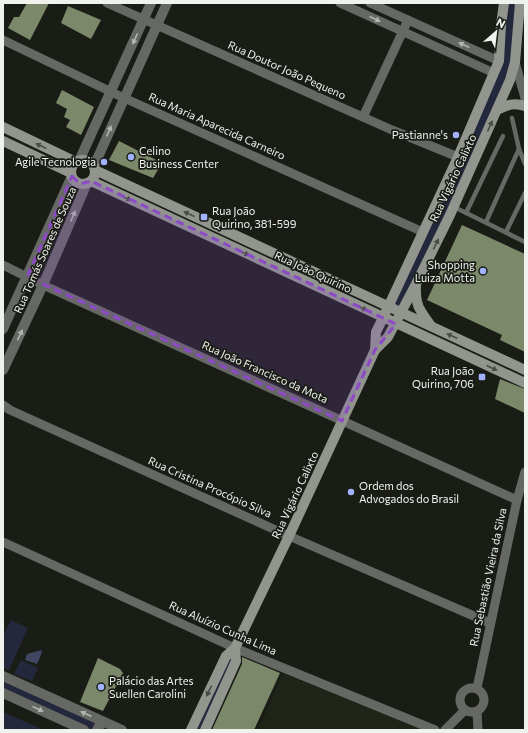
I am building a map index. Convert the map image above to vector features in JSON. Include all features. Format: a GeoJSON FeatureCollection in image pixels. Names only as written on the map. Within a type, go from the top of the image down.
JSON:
{"type":"FeatureCollection","features":[{"type":"Feature","properties":{"kind":"main road","name":"Rua Vigário Calixto"},"geometry":{"type":"LineString","coordinates":[[375,350],[376,332],[458,157],[499,60],[504,3]]}},
{"type":"Feature","properties":{"kind":"main road","name":"Rua Vigário Calixto"},"geometry":{"type":"LineString","coordinates":[[191,730],[226,656],[235,648],[289,536],[375,350],[388,337],[396,324],[454,207],[510,80],[515,62],[520,3]]}},
{"type":"Feature","properties":{"kind":"main road"},"geometry":{"type":"LineString","coordinates":[[497,110],[507,105],[514,104],[525,106]]}},
{"type":"Feature","properties":{"kind":"main road"},"geometry":{"type":"LineString","coordinates":[[3,127],[78,162]]}},
{"type":"Feature","properties":{"kind":"main road"},"geometry":{"type":"LineString","coordinates":[[3,141],[72,174]]}},
{"type":"Feature","properties":{"kind":"main road"},"geometry":{"type":"LineString","coordinates":[[87,161],[94,168],[94,178],[84,184],[76,182],[72,174],[73,165],[78,162],[87,161]]}},
{"type":"Feature","properties":{"kind":"main road","name":"Rua João Quirino"},"geometry":{"type":"LineString","coordinates":[[94,168],[525,370]]}},
{"type":"Feature","properties":{"kind":"main road","name":"Rua João Quirino"},"geometry":{"type":"LineString","coordinates":[[89,182],[525,383]]}},
{"type":"Feature","properties":{"kind":"main road"},"geometry":{"type":"LineString","coordinates":[[416,284],[416,299],[418,308],[431,326]]}},
{"type":"Feature","properties":{"kind":"main road","name":"Rua Vigário Calixto"},"geometry":{"type":"LineString","coordinates":[[205,730],[236,660],[235,648]]}},
{"type":"Feature","properties":{"kind":"street","name":"Rua Doutor João Pequeno"},"geometry":{"type":"LineString","coordinates":[[107,3],[363,117],[458,157]]}},
{"type":"Feature","properties":{"kind":"street"},"geometry":{"type":"LineString","coordinates":[[78,162],[112,91],[151,3]]}},
{"type":"Feature","properties":{"kind":"street"},"geometry":{"type":"LineString","coordinates":[[94,168],[167,3]]}},
{"type":"Feature","properties":{"kind":"street"},"geometry":{"type":"LineString","coordinates":[[340,3],[494,73]]}},
{"type":"Feature","properties":{"kind":"street"},"geometry":{"type":"LineString","coordinates":[[370,3],[499,60]]}},
{"type":"Feature","properties":{"kind":"street"},"geometry":{"type":"LineString","coordinates":[[363,117],[408,20]]}},
{"type":"Feature","properties":{"kind":"street","name":"Rua Maria Aparecida Carneiro"},"geometry":{"type":"LineString","coordinates":[[3,40],[124,98],[423,232]]}},
{"type":"Feature","properties":{"kind":"street"},"geometry":{"type":"LineString","coordinates":[[515,62],[525,98]]}},
{"type":"Feature","properties":{"kind":"street","name":"Rua Tomás Soares de Souza"},"geometry":{"type":"LineString","coordinates":[[3,329],[72,174]]}},
{"type":"Feature","properties":{"kind":"street","name":"Rua Tomás Soares de Souza"},"geometry":{"type":"LineString","coordinates":[[3,370],[89,182]]}},
{"type":"Feature","properties":{"kind":"street","name":"Rua João Francisco da Mota"},"geometry":{"type":"LineString","coordinates":[[3,265],[43,285],[517,500]]}},
{"type":"Feature","properties":{"kind":"street","name":"Rua Cristina Procópio Silva"},"geometry":{"type":"LineString","coordinates":[[5,408],[289,536],[490,622]]}},
{"type":"Feature","properties":{"kind":"street","name":"Rua Sebastião Vieira da Silva"},"geometry":{"type":"LineString","coordinates":[[477,688],[517,500],[525,472]]}},
{"type":"Feature","properties":{"kind":"street","name":"Rua Aluízio Cunha Lima"},"geometry":{"type":"LineString","coordinates":[[3,542],[235,648],[435,730]]}},
{"type":"Feature","properties":{"kind":"street"},"geometry":{"type":"LineString","coordinates":[[3,676],[99,725],[122,730]]}},
{"type":"Feature","properties":{"kind":"street"},"geometry":{"type":"LineString","coordinates":[[468,688],[477,688],[483,694],[485,701],[482,708],[478,712],[472,713],[465,710],[460,702],[462,694],[468,688]]}},
{"type":"Feature","properties":{"kind":"street"},"geometry":{"type":"LineString","coordinates":[[3,693],[84,730]]}},
{"type":"Feature","properties":{"kind":"street"},"geometry":{"type":"LineString","coordinates":[[446,730],[465,710]]}},
{"type":"Feature","properties":{"kind":"street"},"geometry":{"type":"LineString","coordinates":[[478,712],[478,730]]}},
{"type":"Feature","properties":{"kind":"lane"},"geometry":{"type":"LineString","coordinates":[[512,118],[519,149],[525,164]]}},
{"type":"Feature","properties":{"kind":"lane"},"geometry":{"type":"LineString","coordinates":[[466,213],[503,136]]}},
{"type":"Feature","properties":{"kind":"lane"},"geometry":{"type":"LineString","coordinates":[[486,222],[519,149]]}},
{"type":"Feature","properties":{"kind":"lane"},"geometry":{"type":"LineString","coordinates":[[506,232],[525,193]]}},
{"type":"Feature","properties":{"kind":"lane"},"geometry":{"type":"LineString","coordinates":[[454,207],[525,242]]}},
{"type":"Feature","properties":{"kind":"highlighted area"},"geometry":{"type":"Polygon","coordinates":[[[72,176],[80,184],[91,181],[396,324],[375,350],[342,421],[27,277],[72,176]]]}},
{"type":"Feature","properties":{"kind":"shaded area"},"geometry":{"type":"Polygon","coordinates":[[[507,3],[518,3],[509,76],[401,311],[390,305],[502,59],[507,3]]]}},
{"type":"Feature","properties":{"kind":"shaded area"},"geometry":{"type":"Polygon","coordinates":[[[11,620],[28,628],[9,670],[3,668],[3,636],[11,620]]]}},
{"type":"Feature","properties":{"kind":"shaded area"},"geometry":{"type":"Polygon","coordinates":[[[42,650],[37,664],[25,660],[27,654],[42,650]]]}},
{"type":"Feature","properties":{"kind":"shaded area"},"geometry":{"type":"Polygon","coordinates":[[[231,652],[237,654],[203,730],[193,730],[231,652]]]}},
{"type":"Feature","properties":{"kind":"shaded area"},"geometry":{"type":"Polygon","coordinates":[[[21,660],[38,668],[32,681],[14,674],[21,660]]]}},
{"type":"Feature","properties":{"kind":"shaded area"},"geometry":{"type":"Polygon","coordinates":[[[283,674],[430,730],[258,730],[283,674]]]}},
{"type":"Feature","properties":{"kind":"shaded area"},"geometry":{"type":"Polygon","coordinates":[[[3,678],[116,730],[89,730],[3,691],[3,678]]]}},
{"type":"Feature","properties":{"kind":"shaded area"},"geometry":{"type":"Polygon","coordinates":[[[3,712],[44,730],[3,730],[3,712]]]}},
{"type":"Feature","properties":{"kind":"building"},"geometry":{"type":"Polygon","coordinates":[[[27,3],[49,3],[30,40],[8,28],[14,17],[19,17],[27,3]]]}},
{"type":"Feature","properties":{"kind":"building"},"geometry":{"type":"Polygon","coordinates":[[[68,6],[101,20],[91,39],[61,23],[68,6]]]}},
{"type":"Feature","properties":{"kind":"building"},"geometry":{"type":"Polygon","coordinates":[[[62,90],[94,107],[81,135],[66,127],[70,120],[64,117],[67,109],[56,103],[62,90]]]}},
{"type":"Feature","properties":{"kind":"building","name":"Celino Business Center"},"geometry":{"type":"Polygon","coordinates":[[[119,141],[162,163],[153,178],[109,160],[119,141]]]}},
{"type":"Feature","properties":{"kind":"building","name":"Shopping Luiza Motta"},"geometry":{"type":"Polygon","coordinates":[[[462,225],[525,254],[525,352],[500,340],[502,335],[427,300],[462,225]]]}},
{"type":"Feature","properties":{"kind":"building"},"geometry":{"type":"Polygon","coordinates":[[[500,379],[525,389],[525,413],[495,399],[500,379]]]}},
{"type":"Feature","properties":{"kind":"building"},"geometry":{"type":"Polygon","coordinates":[[[242,657],[280,673],[254,730],[212,730],[242,664],[242,657]]]}},
{"type":"Feature","properties":{"kind":"building","name":"Palácio das Artes Suellen Carolini"},"geometry":{"type":"Polygon","coordinates":[[[98,658],[120,669],[123,673],[103,711],[80,702],[98,658]]]}},
{"type":"Feature","properties":{"kind":"place","name":"Pastianne's"},"geometry":{"type":"Point","coordinates":[456,135]}},
{"type":"Feature","properties":{"kind":"place","name":"Celino Business Center"},"geometry":{"type":"Point","coordinates":[131,157]}},
{"type":"Feature","properties":{"kind":"place","name":"Agile Tecnologia"},"geometry":{"type":"Point","coordinates":[104,162]}},
{"type":"Feature","properties":{"kind":"place","name":"Rua João Quirino, 381-599"},"geometry":{"type":"Point","coordinates":[204,217]}},
{"type":"Feature","properties":{"kind":"place","name":"Shopping Luiza Motta"},"geometry":{"type":"Point","coordinates":[483,271]}},
{"type":"Feature","properties":{"kind":"place","name":"Rua João Quirino, 706"},"geometry":{"type":"Point","coordinates":[482,377]}},
{"type":"Feature","properties":{"kind":"place","name":"Ordem dos Advogados do Brasil"},"geometry":{"type":"Point","coordinates":[351,492]}},
{"type":"Feature","properties":{"kind":"place","name":"Palácio das Artes Suellen Carolini"},"geometry":{"type":"Point","coordinates":[101,687]}}]}
